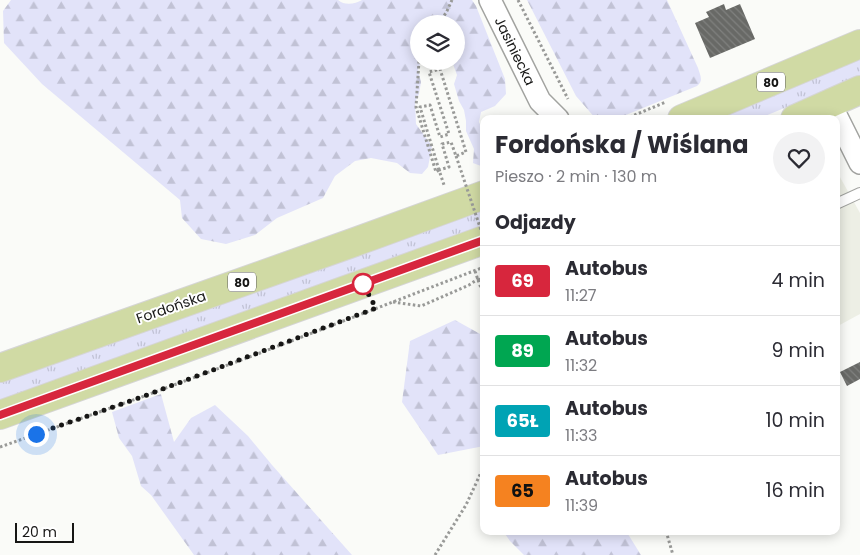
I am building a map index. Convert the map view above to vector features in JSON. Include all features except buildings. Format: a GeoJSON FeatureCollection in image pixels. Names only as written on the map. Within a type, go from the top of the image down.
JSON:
{"type":"FeatureCollection","features":[{"type":"Feature","properties":{"kind":"main road","name":"80"},"geometry":{"type":"LineString","coordinates":[[691,115],[860,44]]}},
{"type":"Feature","properties":{"kind":"main road"},"geometry":{"type":"LineString","coordinates":[[804,115],[860,90]]}},
{"type":"Feature","properties":{"kind":"main road","name":"Fordońska"},"geometry":{"type":"LineString","coordinates":[[0,368],[480,196]]}},
{"type":"Feature","properties":{"kind":"main road"},"geometry":{"type":"LineString","coordinates":[[0,415],[480,240]]}},
{"type":"Feature","properties":{"kind":"street","name":"Jasiniecka"},"geometry":{"type":"LineString","coordinates":[[490,0],[541,110],[564,111]]}},
{"type":"Feature","properties":{"kind":"street"},"geometry":{"type":"LineString","coordinates":[[830,104],[836,115]]}},
{"type":"Feature","properties":{"kind":"street"},"geometry":{"type":"LineString","coordinates":[[840,124],[860,163]]}},
{"type":"Feature","properties":{"kind":"lane"},"geometry":{"type":"LineString","coordinates":[[840,202],[860,194]]}},
{"type":"Feature","properties":{"kind":"path"},"geometry":{"type":"LineString","coordinates":[[445,15],[452,0]]}},
{"type":"Feature","properties":{"kind":"path"},"geometry":{"type":"LineString","coordinates":[[518,0],[564,111]]}},
{"type":"Feature","properties":{"kind":"path"},"geometry":{"type":"LineString","coordinates":[[446,192],[420,107],[430,105],[440,137],[449,134],[429,72],[440,69],[466,152],[456,156]]}},
{"type":"Feature","properties":{"kind":"path"},"geometry":{"type":"LineString","coordinates":[[418,70],[416,107],[436,172],[449,167],[442,144],[451,142],[480,227]]}},
{"type":"Feature","properties":{"kind":"path"},"geometry":{"type":"LineString","coordinates":[[0,447],[148,395],[480,269]]}},
{"type":"Feature","properties":{"kind":"path"},"geometry":{"type":"LineString","coordinates":[[475,271],[480,285]]}},
{"type":"Feature","properties":{"kind":"path"},"geometry":{"type":"LineString","coordinates":[[393,302],[421,306],[480,278]]}},
{"type":"Feature","properties":{"kind":"path"},"geometry":{"type":"LineString","coordinates":[[435,555],[466,505],[480,475]]}},
{"type":"Feature","properties":{"kind":"path"},"geometry":{"type":"LineString","coordinates":[[667,535],[673,555]]}},
{"type":"Feature","properties":{"kind":"shaded area"},"geometry":{"type":"Polygon","coordinates":[[[840,177],[860,213],[860,314],[840,325],[840,177]]]}},
{"type":"Feature","properties":{"kind":"green space"},"geometry":{"type":"Polygon","coordinates":[[[11,0],[338,0],[350,4],[362,0],[472,0],[505,79],[506,94],[495,106],[481,112],[479,122],[480,166],[473,163],[474,149],[466,131],[464,110],[454,84],[457,75],[455,70],[465,70],[465,15],[410,15],[410,70],[418,70],[421,82],[419,94],[415,102],[416,124],[432,146],[428,167],[422,174],[410,173],[397,163],[371,158],[355,161],[335,176],[323,198],[277,218],[255,235],[226,244],[201,239],[182,218],[180,200],[42,84],[4,43],[3,11],[11,0]]]}},
{"type":"Feature","properties":{"kind":"green space"},"geometry":{"type":"Polygon","coordinates":[[[527,0],[667,0],[698,68],[701,78],[697,86],[626,115],[593,115],[576,96],[527,0]]]}},
{"type":"Feature","properties":{"kind":"green space"},"geometry":{"type":"Polygon","coordinates":[[[860,55],[860,77],[768,115],[716,115],[860,55]]]}},
{"type":"Feature","properties":{"kind":"green space"},"geometry":{"type":"Polygon","coordinates":[[[480,208],[480,231],[0,406],[0,383],[480,208]]]}},
{"type":"Feature","properties":{"kind":"green space"},"geometry":{"type":"Polygon","coordinates":[[[455,320],[480,334],[480,447],[438,455],[402,402],[410,341],[455,320]]]}},
{"type":"Feature","properties":{"kind":"green space"},"geometry":{"type":"Polygon","coordinates":[[[161,394],[174,442],[191,418],[215,405],[248,436],[352,555],[194,555],[151,495],[141,486],[132,456],[119,438],[112,412],[161,394]]]}},
{"type":"Feature","properties":{"kind":"green space"},"geometry":{"type":"Polygon","coordinates":[[[506,535],[628,535],[641,555],[524,555],[506,535]]]}},
{"type":"Feature","properties":{"kind":"bus line","name":"69"},"geometry":{"type":"LineString","coordinates":[[0,415],[480,241]]}},
{"type":"Feature","properties":{"kind":"route"},"geometry":{"type":"LineString","coordinates":[[36,434],[139,398],[376,308],[363,284]]}}]}
